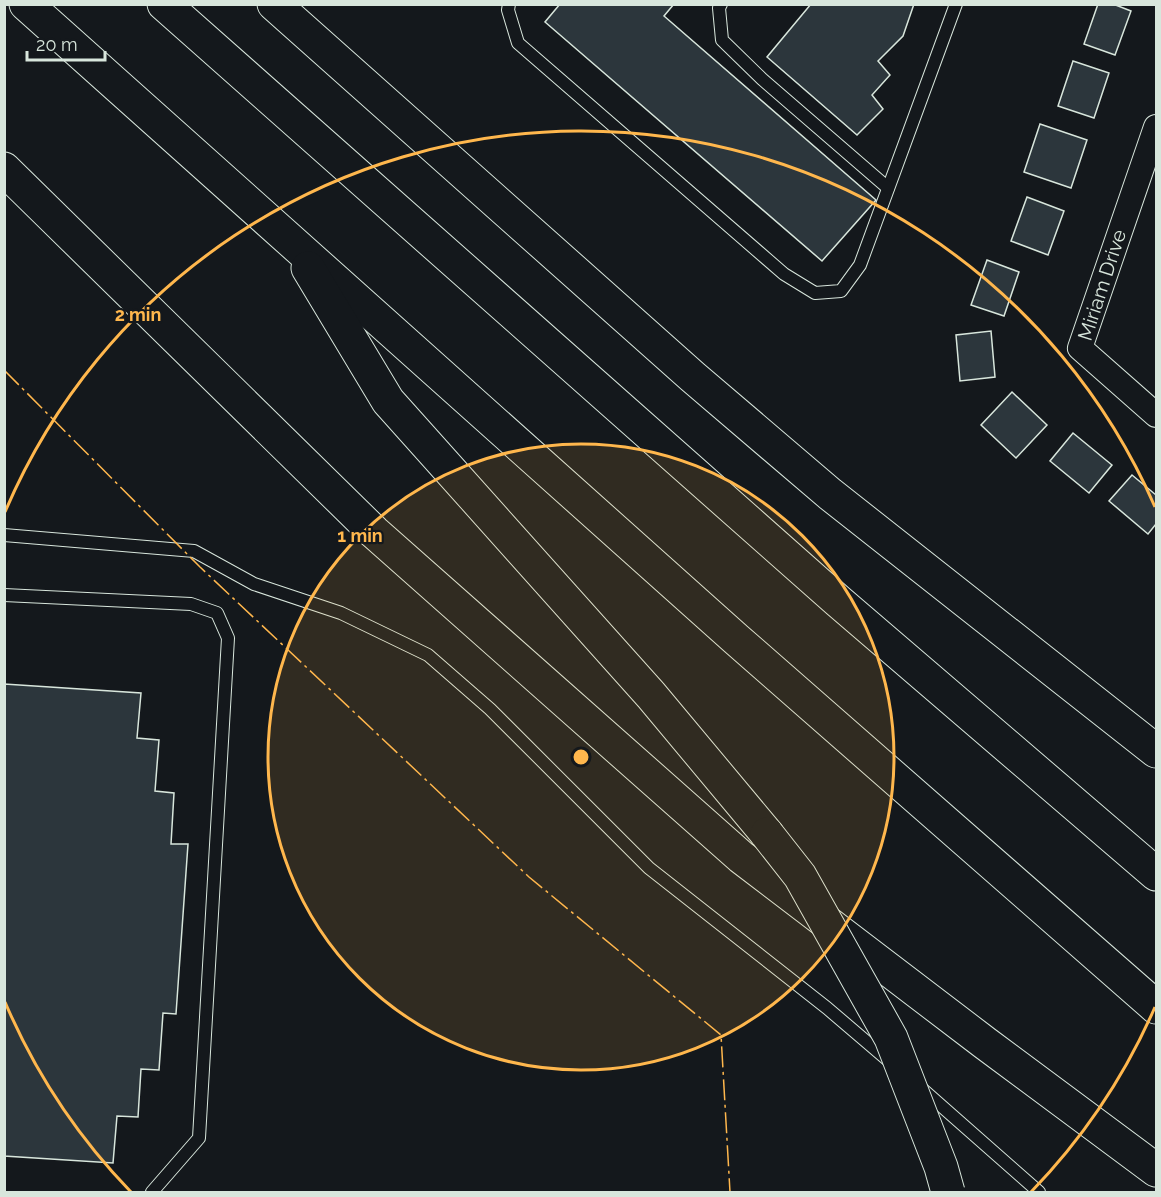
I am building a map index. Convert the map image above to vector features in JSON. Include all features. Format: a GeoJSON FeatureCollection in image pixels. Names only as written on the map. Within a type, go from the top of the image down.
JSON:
{"type":"FeatureCollection","features":[{"type":"Feature","properties":{"kind":"highway"},"geometry":{"type":"LineString","coordinates":[[26,4],[736,639],[1156,1007]]}},
{"type":"Feature","properties":{"kind":"highway"},"geometry":{"type":"LineString","coordinates":[[164,4],[838,602],[1156,874]]}},
{"type":"Feature","properties":{"kind":"highway"},"geometry":{"type":"LineString","coordinates":[[274,4],[693,377],[830,494],[1156,751]]}},
{"type":"Feature","properties":{"kind":"highway"},"geometry":{"type":"LineString","coordinates":[[4,169],[374,532],[733,849],[985,1043],[1156,1170]]}},
{"type":"Feature","properties":{"kind":"highway"},"geometry":{"type":"LineString","coordinates":[[290,238],[388,401],[651,695],[768,834],[800,876],[891,1038],[941,1167],[948,1192]]}},
{"type":"Feature","properties":{"kind":"street","name":"Miriam Drive"},"geometry":{"type":"LineString","coordinates":[[1156,127],[1080,348],[1156,415]]}},
{"type":"Feature","properties":{"kind":"lane"},"geometry":{"type":"LineString","coordinates":[[509,4],[508,10],[518,44],[784,274],[815,293],[841,291],[860,265],[956,4]]}},
{"type":"Feature","properties":{"kind":"lane"},"geometry":{"type":"LineString","coordinates":[[721,4],[719,8],[722,40],[762,79],[888,188]]}},
{"type":"Feature","properties":{"kind":"lane"},"geometry":{"type":"LineString","coordinates":[[4,534],[194,551],[254,585],[341,613],[428,655],[490,709],[649,867],[827,1008],[1039,1192]]}},
{"type":"Feature","properties":{"kind":"lane"},"geometry":{"type":"LineString","coordinates":[[4,595],[191,604],[217,613],[228,638],[199,1138],[152,1192]]}},
{"type":"Feature","properties":{"kind":"building"},"geometry":{"type":"Polygon","coordinates":[[[560,4],[674,4],[664,16],[876,200],[822,261],[545,22],[560,4]]]}},
{"type":"Feature","properties":{"kind":"building"},"geometry":{"type":"Polygon","coordinates":[[[811,4],[914,4],[903,36],[878,61],[890,75],[872,95],[883,109],[857,135],[767,57],[811,4]]]}},
{"type":"Feature","properties":{"kind":"building"},"geometry":{"type":"Polygon","coordinates":[[[1098,4],[1113,4],[1131,11],[1115,55],[1084,44],[1098,4]]]}},
{"type":"Feature","properties":{"kind":"building"},"geometry":{"type":"Polygon","coordinates":[[[1073,61],[1109,73],[1094,118],[1058,106],[1073,61]]]}},
{"type":"Feature","properties":{"kind":"building"},"geometry":{"type":"Polygon","coordinates":[[[1040,124],[1087,140],[1071,188],[1024,172],[1040,124]]]}},
{"type":"Feature","properties":{"kind":"building"},"geometry":{"type":"Polygon","coordinates":[[[1027,197],[1064,211],[1048,255],[1011,241],[1027,197]]]}},
{"type":"Feature","properties":{"kind":"building"},"geometry":{"type":"Polygon","coordinates":[[[987,260],[1019,272],[1004,316],[971,305],[987,260]]]}},
{"type":"Feature","properties":{"kind":"building"},"geometry":{"type":"Polygon","coordinates":[[[991,331],[995,377],[960,381],[956,335],[991,331]]]}},
{"type":"Feature","properties":{"kind":"building"},"geometry":{"type":"Polygon","coordinates":[[[1012,392],[1047,425],[1016,458],[981,425],[1012,392]]]}},
{"type":"Feature","properties":{"kind":"building"},"geometry":{"type":"Polygon","coordinates":[[[1073,433],[1112,465],[1089,493],[1050,461],[1073,433]]]}},
{"type":"Feature","properties":{"kind":"building"},"geometry":{"type":"Polygon","coordinates":[[[1132,475],[1156,495],[1156,524],[1148,534],[1109,501],[1132,475]]]}},
{"type":"Feature","properties":{"kind":"building"},"geometry":{"type":"Polygon","coordinates":[[[4,684],[141,693],[137,738],[159,740],[155,791],[174,793],[171,844],[188,844],[176,1014],[163,1013],[159,1070],[141,1069],[138,1117],[117,1116],[113,1163],[4,1156],[4,684]]]}},
{"type":"Feature","properties":{"kind":"power"},"geometry":{"type":"LineString","coordinates":[[4,370],[200,567],[529,877],[721,1035],[730,1192]]}}]}
